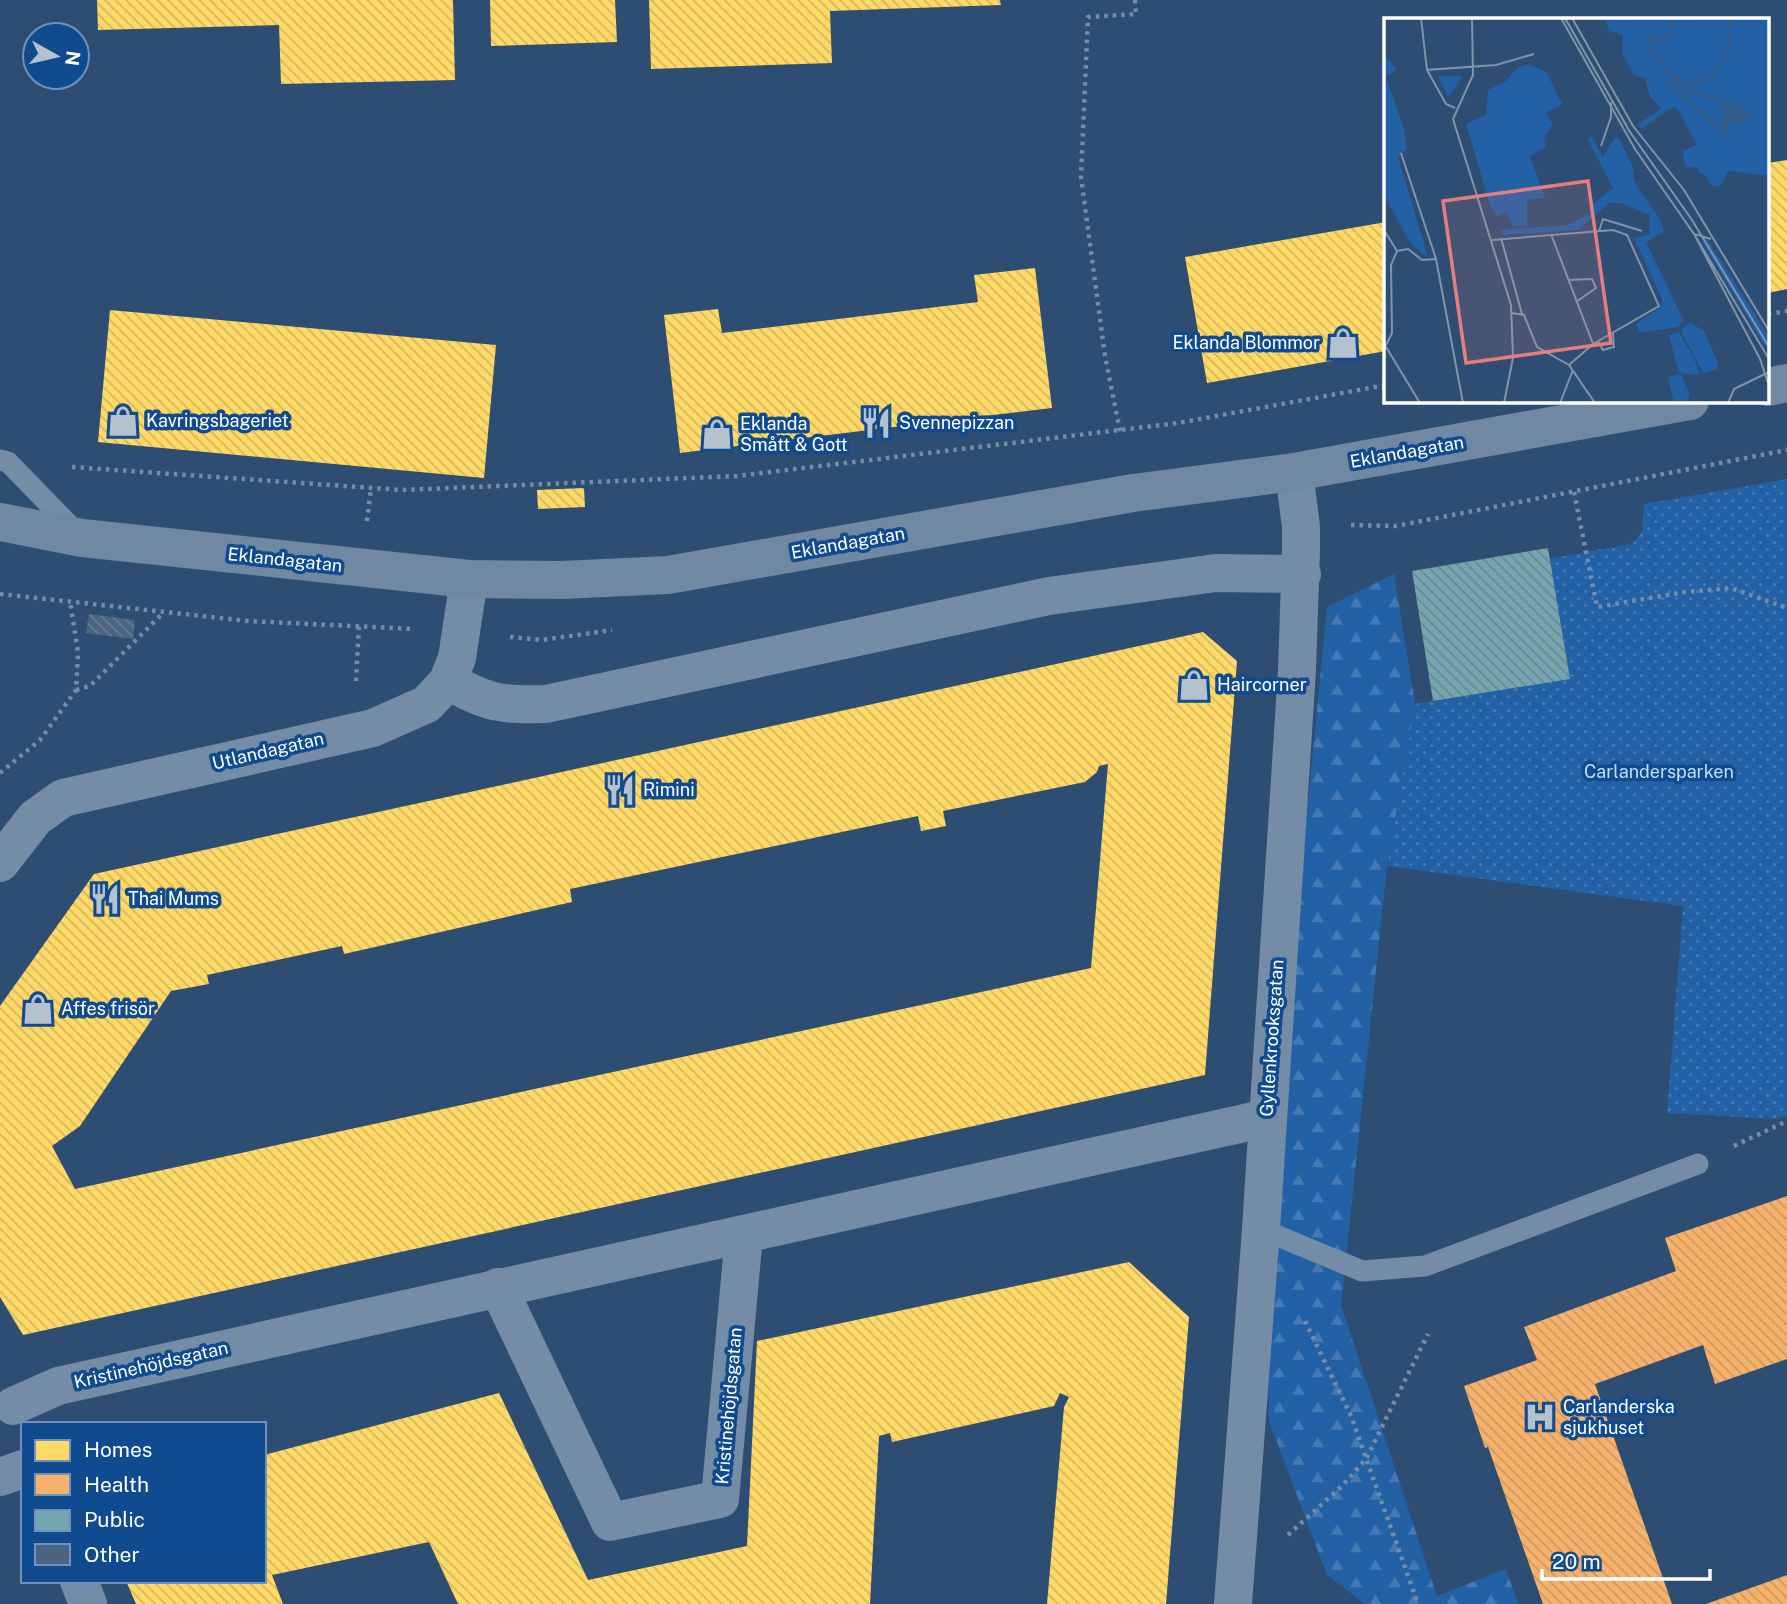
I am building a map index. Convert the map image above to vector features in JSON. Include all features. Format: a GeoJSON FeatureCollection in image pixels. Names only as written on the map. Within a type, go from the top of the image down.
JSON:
{"type":"FeatureCollection","features":[{"type":"Feature","properties":{"kind":"street","name":"Eklandagatan"},"geometry":{"type":"LineString","coordinates":[[0,522],[82,538],[469,579],[562,580],[668,575],[1133,493],[1294,472],[1684,402]]}},
{"type":"Feature","properties":{"kind":"street","name":"Gyllenkrooksgatan"},"geometry":{"type":"LineString","coordinates":[[1234,1596],[1261,1229],[1302,574],[1301,527],[1294,472]]}},
{"type":"Feature","properties":{"kind":"street"},"geometry":{"type":"LineString","coordinates":[[448,681],[476,696],[505,705],[546,704],[1049,596],[1216,573],[1302,574]]}},
{"type":"Feature","properties":{"kind":"street","name":"Utlandagatan"},"geometry":{"type":"LineString","coordinates":[[0,863],[35,818],[63,798],[373,728],[427,704],[448,681],[457,658],[469,579]]}},
{"type":"Feature","properties":{"kind":"street","name":"Kristinehöjdsgatan"},"geometry":{"type":"LineString","coordinates":[[12,1407],[58,1386],[1267,1118]]}},
{"type":"Feature","properties":{"kind":"street","name":"Kristinehöjdsgatan"},"geometry":{"type":"LineString","coordinates":[[498,1287],[610,1522],[720,1499],[744,1235]]}},
{"type":"Feature","properties":{"kind":"street"},"geometry":{"type":"LineString","coordinates":[[0,1477],[21,1470]]}},
{"type":"Feature","properties":{"kind":"street"},"geometry":{"type":"LineString","coordinates":[[80,1583],[88,1604]]}},
{"type":"Feature","properties":{"kind":"lane"},"geometry":{"type":"LineString","coordinates":[[4,461],[82,538]]}},
{"type":"Feature","properties":{"kind":"lane"},"geometry":{"type":"LineString","coordinates":[[1261,1229],[1362,1270],[1425,1266],[1698,1164]]}},
{"type":"Feature","properties":{"kind":"path"},"geometry":{"type":"LineString","coordinates":[[1119,431],[1105,356],[1082,177],[1088,17],[1136,14],[1135,0]]}},
{"type":"Feature","properties":{"kind":"path"},"geometry":{"type":"LineString","coordinates":[[4,461],[402,490],[737,476],[1178,423],[1384,385]]}},
{"type":"Feature","properties":{"kind":"path"},"geometry":{"type":"LineString","coordinates":[[1574,492],[1597,607],[1685,592],[1731,588],[1787,608]]}},
{"type":"Feature","properties":{"kind":"path"},"geometry":{"type":"LineString","coordinates":[[0,773],[40,740],[76,690],[78,652],[70,601]]}},
{"type":"Feature","properties":{"kind":"path"},"geometry":{"type":"LineString","coordinates":[[76,690],[90,686],[164,612]]}},
{"type":"Feature","properties":{"kind":"path"},"geometry":{"type":"LineString","coordinates":[[1698,1164],[1787,1121]]}},
{"type":"Feature","properties":{"kind":"path"},"geometry":{"type":"LineString","coordinates":[[1303,1317],[1351,1416],[1418,1604]]}},
{"type":"Feature","properties":{"kind":"path"},"geometry":{"type":"LineString","coordinates":[[1234,1596],[1366,1459],[1428,1335]]}},
{"type":"Feature","properties":{"kind":"green space","name":"Carlandersparken"},"geometry":{"type":"Polygon","coordinates":[[[1787,479],[1787,1116],[1776,1119],[1667,1113],[1683,906],[1387,866],[1415,704],[1570,679],[1550,559],[1633,543],[1642,531],[1644,504],[1787,479]]]}},
{"type":"Feature","properties":{"kind":"green space"},"geometry":{"type":"Polygon","coordinates":[[[1394,574],[1415,704],[1387,866],[1341,1305],[1437,1596],[1506,1569],[1518,1604],[1365,1604],[1327,1575],[1269,1421],[1267,1224],[1327,607],[1394,574]]]}},
{"type":"Feature","properties":{"kind":"building: Homes"},"geometry":{"type":"Polygon","coordinates":[[[97,0],[453,0],[455,80],[281,84],[279,25],[98,30],[97,0]]]}},
{"type":"Feature","properties":{"kind":"building: Homes"},"geometry":{"type":"Polygon","coordinates":[[[490,0],[615,0],[617,42],[491,46],[490,0]]]}},
{"type":"Feature","properties":{"kind":"building: Homes"},"geometry":{"type":"Polygon","coordinates":[[[649,0],[1000,0],[1001,5],[830,11],[832,63],[651,69],[649,0]]]}},
{"type":"Feature","properties":{"kind":"building: Homes"},"geometry":{"type":"Polygon","coordinates":[[[1787,160],[1787,289],[1770,293],[1770,163],[1787,160]]]}},
{"type":"Feature","properties":{"kind":"building: Homes"},"geometry":{"type":"Polygon","coordinates":[[[1384,222],[1384,351],[1207,383],[1185,257],[1384,222]]]}},
{"type":"Feature","properties":{"kind":"building: Homes"},"geometry":{"type":"Polygon","coordinates":[[[1035,268],[1052,408],[680,453],[664,315],[718,309],[722,333],[978,302],[974,275],[1035,268]]]}},
{"type":"Feature","properties":{"kind":"building: Homes"},"geometry":{"type":"Polygon","coordinates":[[[110,310],[496,345],[484,478],[98,442],[110,310]]]}},
{"type":"Feature","properties":{"kind":"building: Homes"},"geometry":{"type":"Polygon","coordinates":[[[584,488],[585,507],[538,509],[537,490],[584,488]]]}},
{"type":"Feature","properties":{"kind":"building: Homes"},"geometry":{"type":"Polygon","coordinates":[[[1203,632],[1237,661],[1205,1075],[23,1335],[0,1297],[0,1006],[94,874],[1203,632]],[[1108,764],[1099,766],[1097,772],[1085,782],[943,811],[946,826],[921,831],[918,816],[570,889],[572,902],[344,954],[342,946],[207,975],[209,984],[171,991],[80,1126],[52,1146],[75,1189],[1091,968],[1108,764]]]}},
{"type":"Feature","properties":{"kind":"building: Homes"},"geometry":{"type":"Polygon","coordinates":[[[1129,1262],[1189,1317],[1166,1604],[1047,1604],[1064,1407],[1069,1397],[1060,1393],[1054,1406],[892,1442],[890,1433],[879,1436],[870,1604],[458,1604],[429,1542],[272,1575],[283,1604],[136,1604],[127,1583],[266,1583],[266,1454],[499,1393],[588,1580],[747,1546],[757,1341],[1129,1262]]]}},
{"type":"Feature","properties":{"kind":"building: Health","name":"Carlanderska sjukhuset"},"geometry":{"type":"Polygon","coordinates":[[[1787,1196],[1787,1359],[1715,1384],[1703,1345],[1595,1384],[1672,1604],[1543,1604],[1464,1386],[1537,1360],[1524,1327],[1676,1271],[1665,1238],[1787,1196]]]}},
{"type":"Feature","properties":{"kind":"building: Health"},"geometry":{"type":"Polygon","coordinates":[[[1787,1575],[1787,1604],[1706,1604],[1787,1575]]]}},
{"type":"Feature","properties":{"kind":"building: Public"},"geometry":{"type":"Polygon","coordinates":[[[1548,548],[1570,679],[1433,701],[1412,571],[1548,548]]]}},
{"type":"Feature","properties":{"kind":"building: Other"},"geometry":{"type":"Polygon","coordinates":[[[89,614],[135,620],[133,639],[86,633],[89,614]]]}},
{"type":"Feature","properties":{"kind":"place","name":"Eklanda Blommor"},"geometry":{"type":"Point","coordinates":[1343,343]}},
{"type":"Feature","properties":{"kind":"place","name":"Kavringsbageriet"},"geometry":{"type":"Point","coordinates":[123,421]}},
{"type":"Feature","properties":{"kind":"place","name":"Svennepizzan"},"geometry":{"type":"Point","coordinates":[876,423]}},
{"type":"Feature","properties":{"kind":"place","name":"Eklanda Smått & Gott"},"geometry":{"type":"Point","coordinates":[717,434]}},
{"type":"Feature","properties":{"kind":"place","name":"Haircorner"},"geometry":{"type":"Point","coordinates":[1194,685]}},
{"type":"Feature","properties":{"kind":"place","name":"Rimini"},"geometry":{"type":"Point","coordinates":[620,790]}},
{"type":"Feature","properties":{"kind":"place","name":"Thai Mums"},"geometry":{"type":"Point","coordinates":[105,899]}},
{"type":"Feature","properties":{"kind":"place","name":"Affes frisör"},"geometry":{"type":"Point","coordinates":[38,1009]}},
{"type":"Feature","properties":{"kind":"place","name":"Carlanderska sjukhuset"},"geometry":{"type":"Point","coordinates":[1540,1417]}}]}
